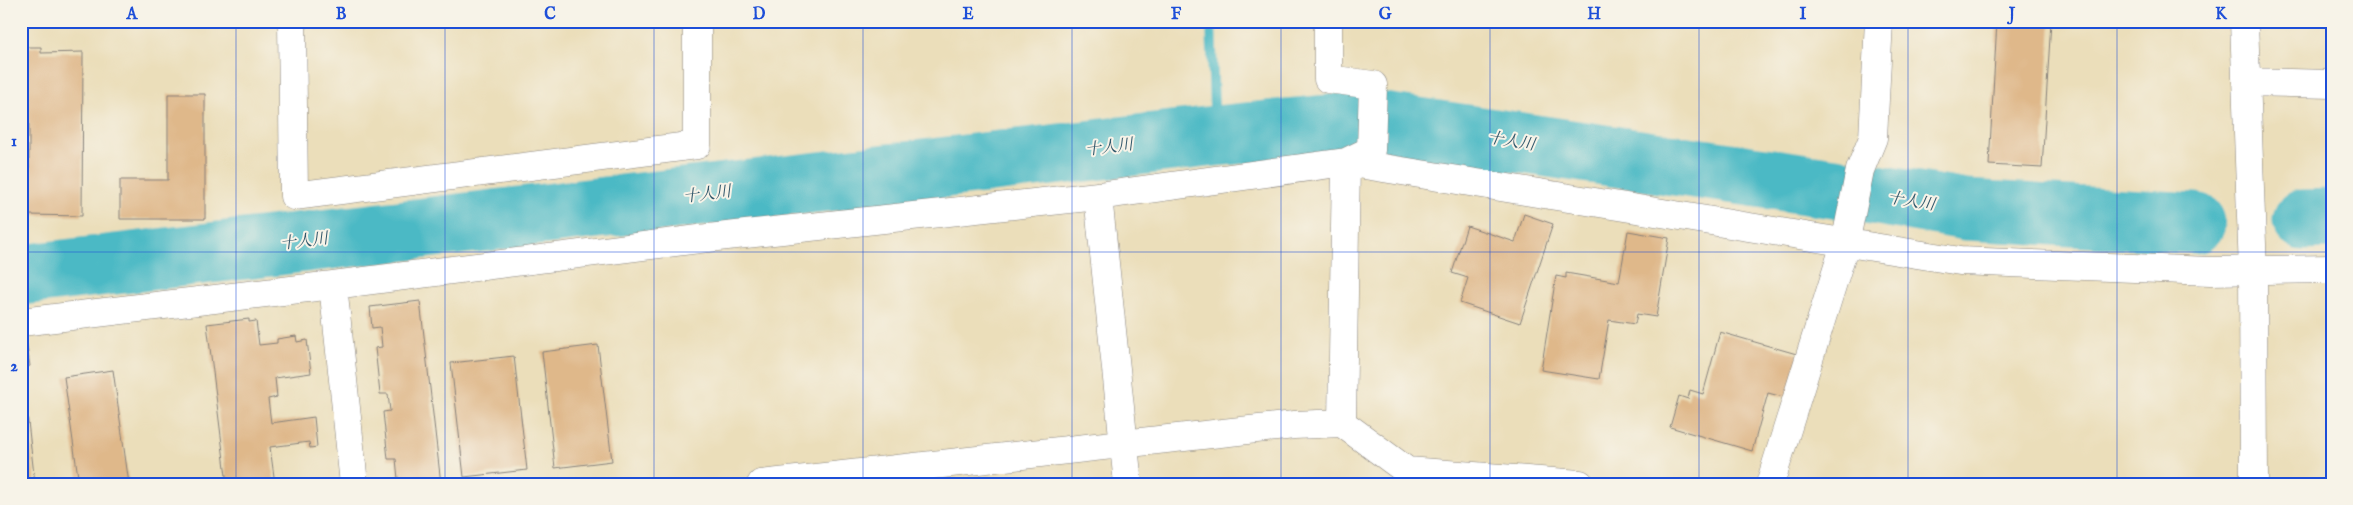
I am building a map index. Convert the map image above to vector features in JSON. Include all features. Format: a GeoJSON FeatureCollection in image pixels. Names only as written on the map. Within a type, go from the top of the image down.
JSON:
{"type":"FeatureCollection","features":[{"type":"Feature","properties":{"kind":"street"},"geometry":{"type":"LineString","coordinates":[[292,21],[294,196],[697,145],[697,21]]}},
{"type":"Feature","properties":{"kind":"street"},"geometry":{"type":"LineString","coordinates":[[1328,21],[1328,78],[1373,85],[1370,150],[1346,162]]}},
{"type":"Feature","properties":{"kind":"street"},"geometry":{"type":"LineString","coordinates":[[1770,484],[1848,234],[1860,170],[1873,138],[1879,21]]}},
{"type":"Feature","properties":{"kind":"street"},"geometry":{"type":"LineString","coordinates":[[2244,21],[2253,272],[2254,484]]}},
{"type":"Feature","properties":{"kind":"street"},"geometry":{"type":"LineString","coordinates":[[2246,82],[2332,84]]}},
{"type":"Feature","properties":{"kind":"street"},"geometry":{"type":"LineString","coordinates":[[1342,424],[1346,162]]}},
{"type":"Feature","properties":{"kind":"street"},"geometry":{"type":"LineString","coordinates":[[21,322],[699,239],[1098,196],[1346,162],[1848,234],[1960,261],[2253,272],[2332,269]]}},
{"type":"Feature","properties":{"kind":"street"},"geometry":{"type":"LineString","coordinates":[[1098,196],[1128,484]]}},
{"type":"Feature","properties":{"kind":"street"},"geometry":{"type":"LineString","coordinates":[[333,285],[354,484]]}},
{"type":"Feature","properties":{"kind":"street"},"geometry":{"type":"LineString","coordinates":[[761,484],[1294,425],[1342,424],[1408,472],[1580,484]]}},
{"type":"Feature","properties":{"kind":"building"},"geometry":{"type":"Polygon","coordinates":[[[1997,21],[2051,21],[2042,168],[1989,165],[1997,21]]]}},
{"type":"Feature","properties":{"kind":"building"},"geometry":{"type":"Polygon","coordinates":[[[21,47],[41,47],[41,53],[83,52],[82,216],[29,215],[29,122],[21,122],[21,47]]]}},
{"type":"Feature","properties":{"kind":"building"},"geometry":{"type":"Polygon","coordinates":[[[168,94],[205,94],[205,219],[120,219],[120,180],[168,180],[168,94]]]}},
{"type":"Feature","properties":{"kind":"building"},"geometry":{"type":"Polygon","coordinates":[[[1524,214],[1553,224],[1520,323],[1460,303],[1468,278],[1452,273],[1467,226],[1515,242],[1524,214]]]}},
{"type":"Feature","properties":{"kind":"building"},"geometry":{"type":"Polygon","coordinates":[[[1628,231],[1669,238],[1656,317],[1637,314],[1635,324],[1609,320],[1599,379],[1541,370],[1556,276],[1566,278],[1566,273],[1619,282],[1628,231]]]}},
{"type":"Feature","properties":{"kind":"building"},"geometry":{"type":"Polygon","coordinates":[[[420,301],[441,484],[390,484],[389,480],[398,479],[396,459],[388,459],[383,412],[390,411],[388,394],[380,394],[375,348],[382,347],[380,327],[372,328],[370,307],[420,301]]]}},
{"type":"Feature","properties":{"kind":"building"},"geometry":{"type":"Polygon","coordinates":[[[249,319],[249,322],[256,321],[259,345],[277,343],[277,339],[296,336],[297,342],[307,340],[311,373],[275,378],[277,397],[268,399],[271,423],[314,417],[317,447],[310,448],[309,442],[270,447],[275,484],[227,484],[207,324],[249,319]]]}},
{"type":"Feature","properties":{"kind":"building"},"geometry":{"type":"Polygon","coordinates":[[[1720,332],[1807,357],[1795,400],[1768,393],[1752,451],[1670,427],[1679,396],[1688,399],[1690,390],[1703,394],[1720,332]]]}},
{"type":"Feature","properties":{"kind":"building"},"geometry":{"type":"Polygon","coordinates":[[[21,340],[26,340],[30,366],[21,369],[21,340]]]}},
{"type":"Feature","properties":{"kind":"building"},"geometry":{"type":"Polygon","coordinates":[[[598,345],[612,461],[555,468],[542,352],[598,345]]]}},
{"type":"Feature","properties":{"kind":"building"},"geometry":{"type":"Polygon","coordinates":[[[514,356],[527,470],[464,477],[451,363],[514,356]]]}},
{"type":"Feature","properties":{"kind":"building"},"geometry":{"type":"Polygon","coordinates":[[[113,370],[129,484],[79,484],[64,377],[113,370]]]}},
{"type":"Feature","properties":{"kind":"building"},"geometry":{"type":"Polygon","coordinates":[[[21,377],[23,377],[35,484],[21,484],[21,377]]]}},
{"type":"Feature","properties":{"kind":"waterway"},"geometry":{"type":"LineString","coordinates":[[1211,21],[1215,136]]}},
{"type":"Feature","properties":{"kind":"waterway","name":"十人川"},"geometry":{"type":"LineString","coordinates":[[21,275],[1215,136],[1369,121],[1848,190],[1966,210],[2195,223]]}},
{"type":"Feature","properties":{"kind":"waterway","name":"十人川"},"geometry":{"type":"LineString","coordinates":[[2303,220],[2332,219]]}}]}
